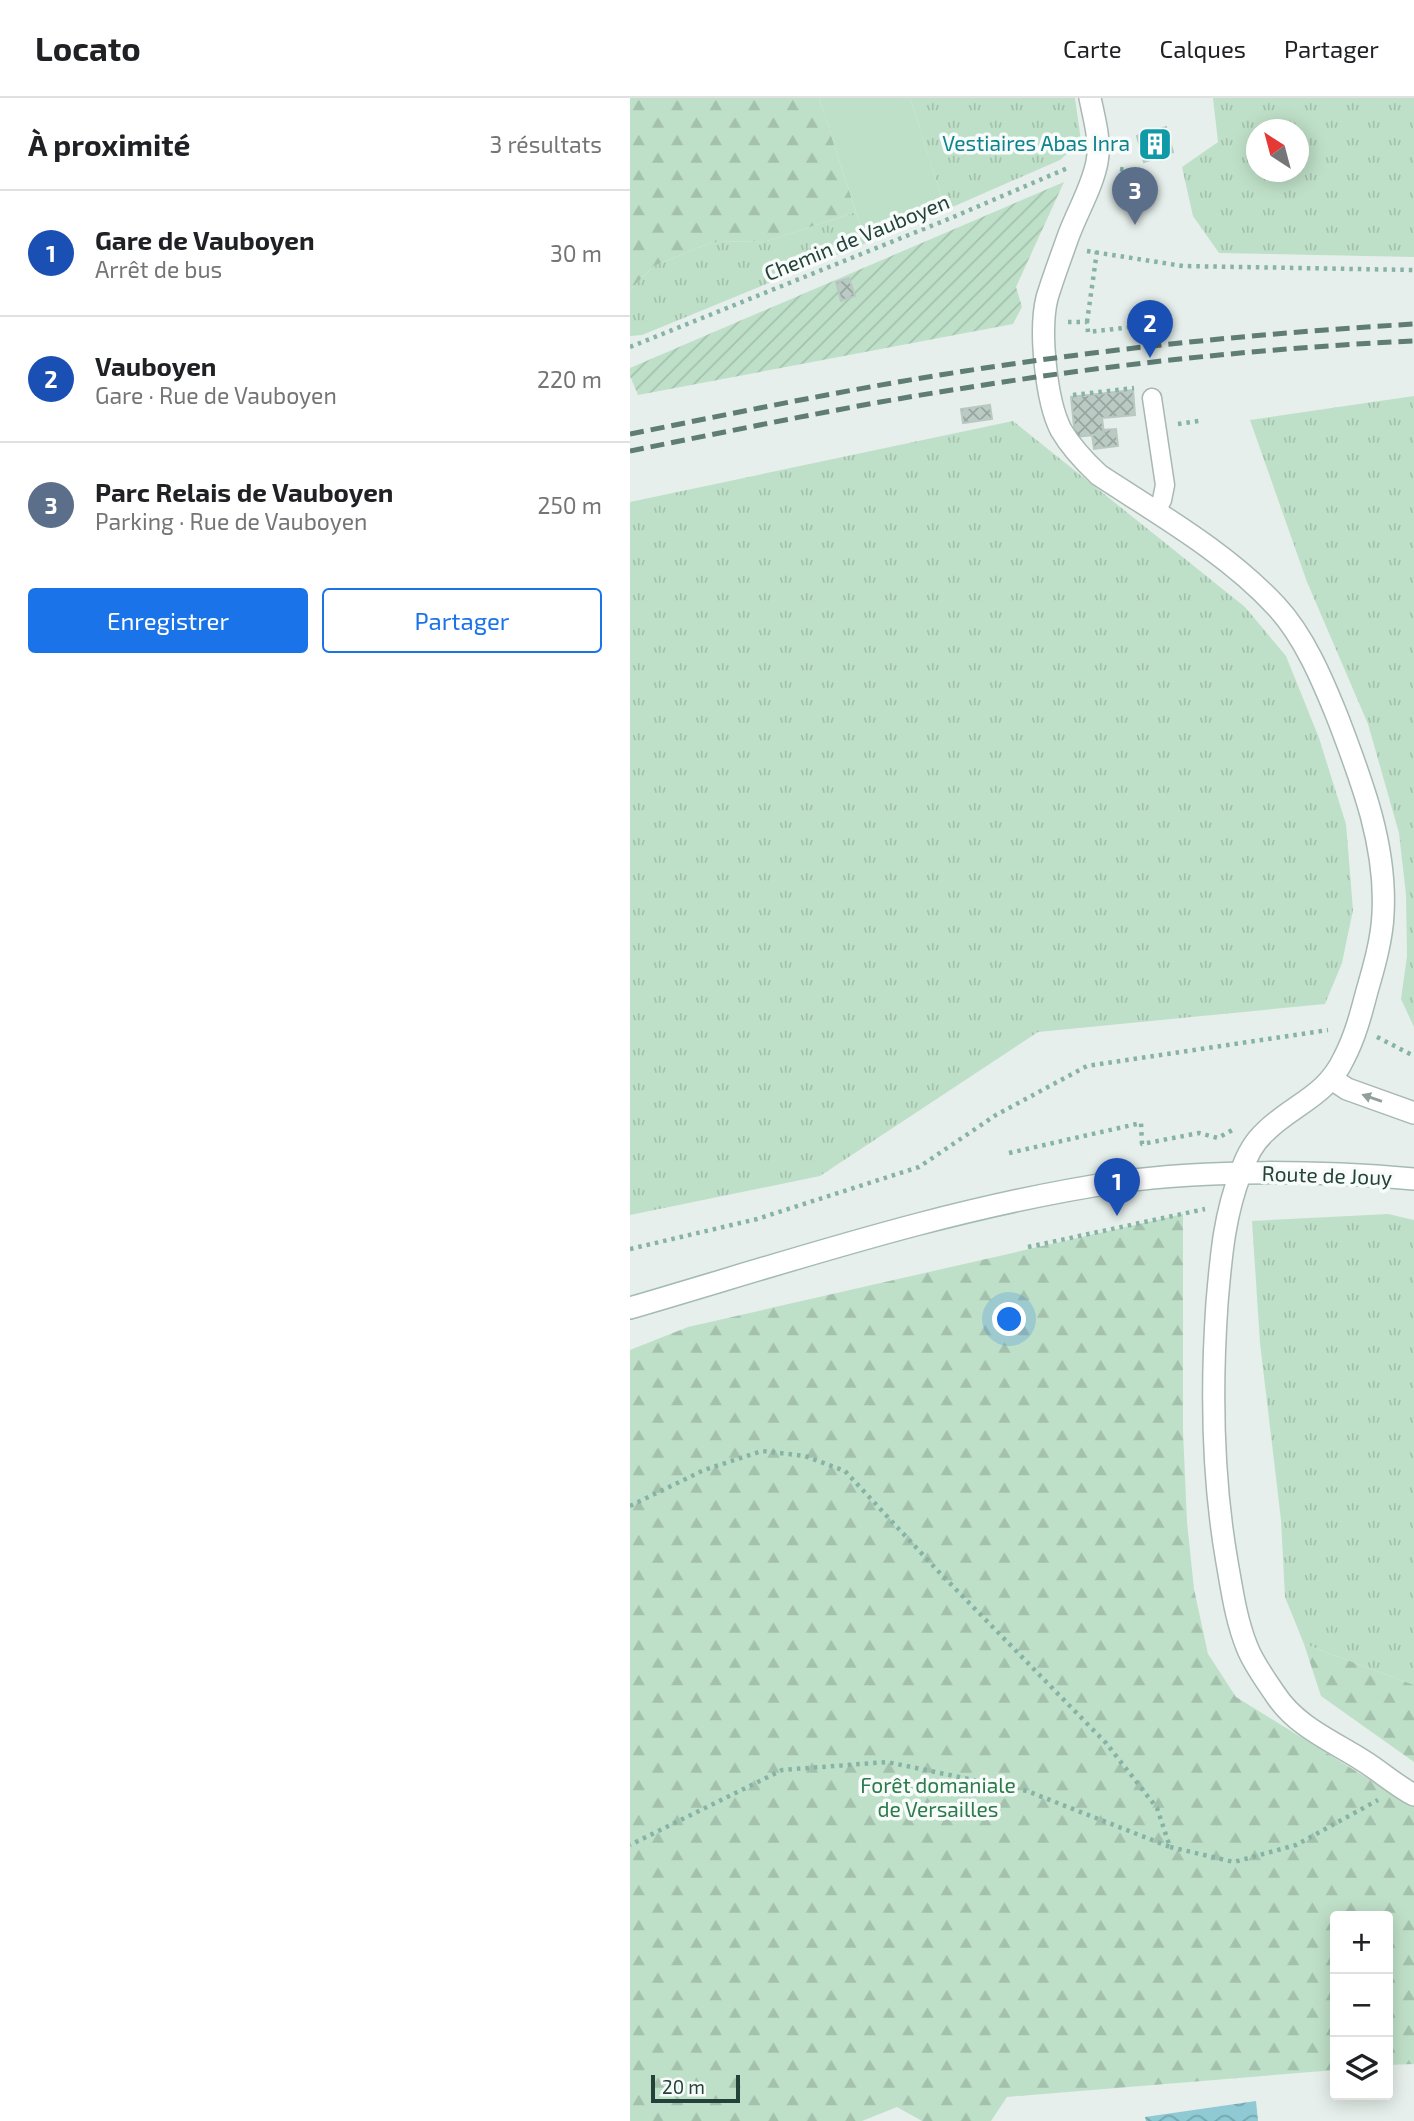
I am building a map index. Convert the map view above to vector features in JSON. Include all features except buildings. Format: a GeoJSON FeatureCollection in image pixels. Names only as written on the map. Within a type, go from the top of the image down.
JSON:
{"type":"FeatureCollection","features":[{"type":"Feature","properties":{"kind":"street"},"geometry":{"type":"LineString","coordinates":[[1090,98],[1098,150],[1097,165],[1063,250],[1045,313],[1044,347],[1051,395],[1061,430],[1084,461],[1099,475],[1219,556],[1277,607],[1291,624],[1330,700],[1372,818],[1383,880],[1383,916],[1371,976],[1356,1030],[1332,1079],[1310,1099],[1264,1132],[1251,1149],[1240,1174],[1223,1230],[1215,1333],[1212,1429],[1221,1530],[1233,1598],[1247,1647],[1278,1698],[1300,1723],[1364,1761],[1407,1791]]}},
{"type":"Feature","properties":{"kind":"street"},"geometry":{"type":"LineString","coordinates":[[1332,1079],[1347,1089],[1414,1113]]}},
{"type":"Feature","properties":{"kind":"street","name":"Route de Jouy"},"geometry":{"type":"LineString","coordinates":[[630,1308],[908,1226],[1028,1197],[1119,1182],[1183,1175],[1240,1174],[1374,1175],[1414,1179]]}},
{"type":"Feature","properties":{"kind":"lane"},"geometry":{"type":"LineString","coordinates":[[1144,392],[1165,485],[1162,500],[1155,512]]}},
{"type":"Feature","properties":{"kind":"path","name":"Chemin de Vauboyen"},"geometry":{"type":"LineString","coordinates":[[630,346],[951,218],[1074,165],[1097,165]]}},
{"type":"Feature","properties":{"kind":"path"},"geometry":{"type":"LineString","coordinates":[[1063,250],[1097,251],[1183,266],[1414,270]]}},
{"type":"Feature","properties":{"kind":"path"},"geometry":{"type":"LineString","coordinates":[[1097,251],[1088,332],[1150,325],[1150,330]]}},
{"type":"Feature","properties":{"kind":"path"},"geometry":{"type":"LineString","coordinates":[[1073,395],[1144,392]]}},
{"type":"Feature","properties":{"kind":"path"},"geometry":{"type":"LineString","coordinates":[[630,1250],[757,1219],[919,1167],[996,1115],[1087,1066],[1335,1029],[1370,1033],[1414,1056]]}},
{"type":"Feature","properties":{"kind":"path"},"geometry":{"type":"LineString","coordinates":[[1009,1153],[1141,1123],[1142,1144],[1199,1133],[1218,1138],[1240,1125]]}},
{"type":"Feature","properties":{"kind":"path"},"geometry":{"type":"LineString","coordinates":[[1028,1248],[1230,1204]]}},
{"type":"Feature","properties":{"kind":"path"},"geometry":{"type":"LineString","coordinates":[[630,1506],[704,1470],[762,1451],[804,1456],[845,1471],[937,1570],[1106,1743],[1157,1808],[1170,1847]]}},
{"type":"Feature","properties":{"kind":"path"},"geometry":{"type":"LineString","coordinates":[[630,1845],[782,1770],[887,1762],[1027,1791],[1170,1847],[1234,1863],[1296,1845],[1407,1791]]}},
{"type":"Feature","properties":{"kind":"green space"},"geometry":{"type":"Polygon","coordinates":[[[630,98],[819,98],[856,212],[767,241],[712,242],[654,266],[630,290],[630,98]]]}},
{"type":"Feature","properties":{"kind":"green space"},"geometry":{"type":"Polygon","coordinates":[[[819,98],[910,98],[943,201],[861,227],[819,98]]]}},
{"type":"Feature","properties":{"kind":"green space"},"geometry":{"type":"Polygon","coordinates":[[[910,98],[1075,98],[1081,141],[1060,160],[925,219],[642,335],[630,336],[630,290],[654,266],[712,242],[767,241],[856,212],[861,227],[943,201],[910,98]]]}},
{"type":"Feature","properties":{"kind":"green space"},"geometry":{"type":"Polygon","coordinates":[[[1213,98],[1414,98],[1414,257],[1219,253],[1193,216],[1182,167],[1218,142],[1213,98]]]}},
{"type":"Feature","properties":{"kind":"green space"},"geometry":{"type":"Polygon","coordinates":[[[1064,182],[1016,287],[1022,307],[1013,324],[638,395],[630,376],[630,368],[1064,182]]]}},
{"type":"Feature","properties":{"kind":"green space"},"geometry":{"type":"Polygon","coordinates":[[[1414,396],[1414,1027],[1401,999],[1407,956],[1406,895],[1399,833],[1368,724],[1307,582],[1250,420],[1414,396]]]}},
{"type":"Feature","properties":{"kind":"green space"},"geometry":{"type":"Polygon","coordinates":[[[1013,421],[1245,607],[1286,656],[1319,738],[1346,824],[1353,910],[1342,963],[1325,1004],[1038,1032],[820,1176],[630,1215],[630,502],[1013,421]]]}},
{"type":"Feature","properties":{"kind":"green space","name":"Forêt domaniale de Versailles"},"geometry":{"type":"Polygon","coordinates":[[[1183,1214],[1183,1431],[1187,1522],[1194,1589],[1208,1654],[1236,1697],[1414,1807],[1414,2064],[1393,2065],[1393,1911],[1330,1911],[1330,2070],[1007,2097],[991,2121],[922,2121],[897,2107],[862,2121],[630,2121],[630,1350],[688,1327],[1183,1214]]]}},
{"type":"Feature","properties":{"kind":"green space"},"geometry":{"type":"Polygon","coordinates":[[[1388,1214],[1414,1220],[1414,1685],[1304,1644],[1285,1597],[1281,1520],[1260,1343],[1252,1221],[1388,1214]]]}},
{"type":"Feature","properties":{"kind":"green space"},"geometry":{"type":"Polygon","coordinates":[[[1304,1644],[1414,1685],[1414,1762],[1321,1696],[1304,1644]]]}},
{"type":"Feature","properties":{"kind":"water"},"geometry":{"type":"Polygon","coordinates":[[[1256,2101],[1258,2121],[1146,2121],[1145,2117],[1256,2101]]]}},
{"type":"Feature","properties":{"kind":"railway"},"geometry":{"type":"LineString","coordinates":[[630,434],[794,401],[1016,363],[1186,342],[1414,324]]}},
{"type":"Feature","properties":{"kind":"railway"},"geometry":{"type":"LineString","coordinates":[[630,451],[881,402],[1076,372],[1188,358],[1414,341]]}},
{"type":"Feature","properties":{"kind":"place","name":"Vestiaires Abas Inra"},"geometry":{"type":"Point","coordinates":[1155,144]}},
{"type":"Feature","properties":{"kind":"place","name":"Parc Relais de Vauboyen"},"geometry":{"type":"Point","coordinates":[1135,225]}},
{"type":"Feature","properties":{"kind":"place","name":"Vauboyen"},"geometry":{"type":"Point","coordinates":[1150,358]}},
{"type":"Feature","properties":{"kind":"place","name":"Gare de Vauboyen"},"geometry":{"type":"Point","coordinates":[1117,1216]}}]}
